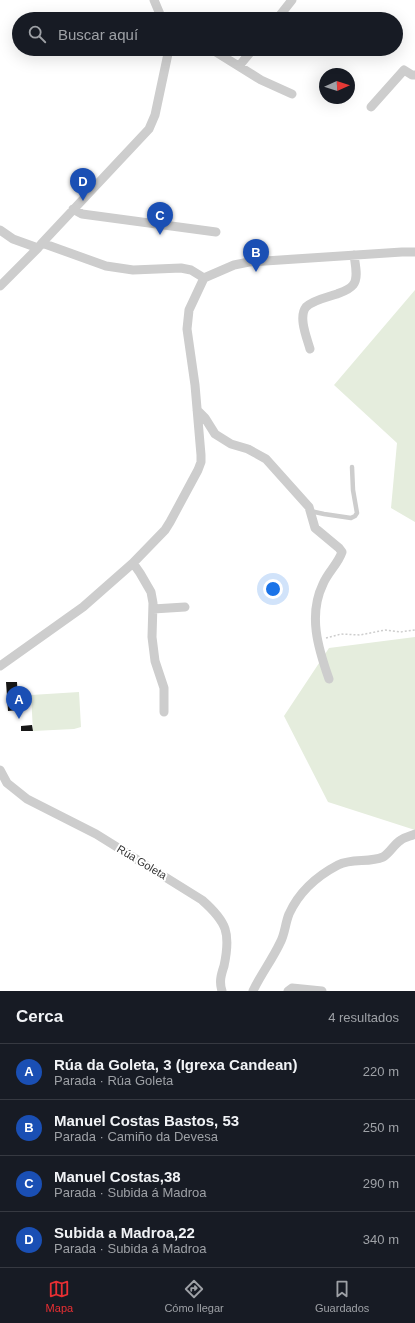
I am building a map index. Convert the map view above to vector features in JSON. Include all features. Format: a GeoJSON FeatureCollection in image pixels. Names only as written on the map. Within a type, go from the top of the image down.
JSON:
{"type":"FeatureCollection","features":[{"type":"Feature","properties":{"kind":"street"},"geometry":{"type":"LineString","coordinates":[[154,0],[159,12]]}},
{"type":"Feature","properties":{"kind":"street"},"geometry":{"type":"LineString","coordinates":[[283,12],[292,0]]}},
{"type":"Feature","properties":{"kind":"street"},"geometry":{"type":"LineString","coordinates":[[0,286],[40,246],[149,129],[155,115],[168,56]]}},
{"type":"Feature","properties":{"kind":"street"},"geometry":{"type":"LineString","coordinates":[[223,56],[261,80],[292,94]]}},
{"type":"Feature","properties":{"kind":"street"},"geometry":{"type":"LineString","coordinates":[[239,66],[247,56]]}},
{"type":"Feature","properties":{"kind":"street"},"geometry":{"type":"LineString","coordinates":[[371,107],[404,70],[412,75],[415,75]]}},
{"type":"Feature","properties":{"kind":"street"},"geometry":{"type":"LineString","coordinates":[[73,209],[82,214],[216,232]]}},
{"type":"Feature","properties":{"kind":"street"},"geometry":{"type":"LineString","coordinates":[[0,230],[13,239],[106,266],[133,270],[181,268],[191,270],[204,278]]}},
{"type":"Feature","properties":{"kind":"street"},"geometry":{"type":"LineString","coordinates":[[0,666],[83,607],[133,563],[165,530],[198,470],[201,462],[201,454],[187,322],[189,310],[204,278],[234,265],[249,262],[415,252]]}},
{"type":"Feature","properties":{"kind":"street"},"geometry":{"type":"LineString","coordinates":[[310,349],[303,327],[303,313],[306,307],[312,303],[348,290],[354,285],[356,275],[354,255]]}},
{"type":"Feature","properties":{"kind":"street"},"geometry":{"type":"LineString","coordinates":[[197,410],[205,418],[214,434],[231,444],[248,449],[266,459],[309,507],[315,528],[342,552],[323,582],[318,595],[316,610],[317,641],[329,679]]}},
{"type":"Feature","properties":{"kind":"street"},"geometry":{"type":"LineString","coordinates":[[133,563],[151,592],[153,608],[152,637],[155,661],[164,688],[164,712]]}},
{"type":"Feature","properties":{"kind":"street"},"geometry":{"type":"LineString","coordinates":[[153,608],[185,607]]}},
{"type":"Feature","properties":{"kind":"street","name":"Rúa Goleta"},"geometry":{"type":"LineString","coordinates":[[0,770],[7,783],[26,799],[96,834],[202,900],[216,912],[224,924],[227,938],[226,957],[220,982],[222,991]]}},
{"type":"Feature","properties":{"kind":"street"},"geometry":{"type":"LineString","coordinates":[[253,991],[260,975],[271,961],[283,938],[289,915],[298,899],[308,886],[322,875],[350,861],[384,856],[401,839],[415,834]]}},
{"type":"Feature","properties":{"kind":"street"},"geometry":{"type":"LineString","coordinates":[[288,991],[292,988],[322,991]]}},
{"type":"Feature","properties":{"kind":"lane"},"geometry":{"type":"LineString","coordinates":[[310,511],[351,518],[355,516],[357,513],[352,467]]}},
{"type":"Feature","properties":{"kind":"path"},"geometry":{"type":"LineString","coordinates":[[317,641],[341,634],[360,635],[385,630],[400,632],[415,630]]}},
{"type":"Feature","properties":{"kind":"green space"},"geometry":{"type":"Polygon","coordinates":[[[415,290],[415,522],[391,508],[397,443],[334,385],[415,290]]]}},
{"type":"Feature","properties":{"kind":"green space"},"geometry":{"type":"Polygon","coordinates":[[[415,637],[415,830],[328,802],[284,716],[329,648],[415,637]]]}},
{"type":"Feature","properties":{"kind":"green space"},"geometry":{"type":"Polygon","coordinates":[[[79,692],[81,727],[74,729],[33,731],[31,695],[79,692]]]}},
{"type":"Feature","properties":{"kind":"building"},"geometry":{"type":"Polygon","coordinates":[[[6,682],[17,682],[18,700],[23,700],[24,707],[18,708],[18,710],[8,711],[6,682]]]}},
{"type":"Feature","properties":{"kind":"building"},"geometry":{"type":"Polygon","coordinates":[[[32,725],[33,731],[21,731],[21,726],[32,725]]]}},
{"type":"Feature","properties":{"kind":"place","name":"Subida a Madroa,22"},"geometry":{"type":"Point","coordinates":[83,201]}},
{"type":"Feature","properties":{"kind":"place","name":"Manuel Costas,38"},"geometry":{"type":"Point","coordinates":[160,235]}},
{"type":"Feature","properties":{"kind":"place","name":"Manuel Costas Bastos, 53"},"geometry":{"type":"Point","coordinates":[256,272]}},
{"type":"Feature","properties":{"kind":"place","name":"Rúa da Goleta, 3 (Igrexa Candean)"},"geometry":{"type":"Point","coordinates":[19,719]}}]}
